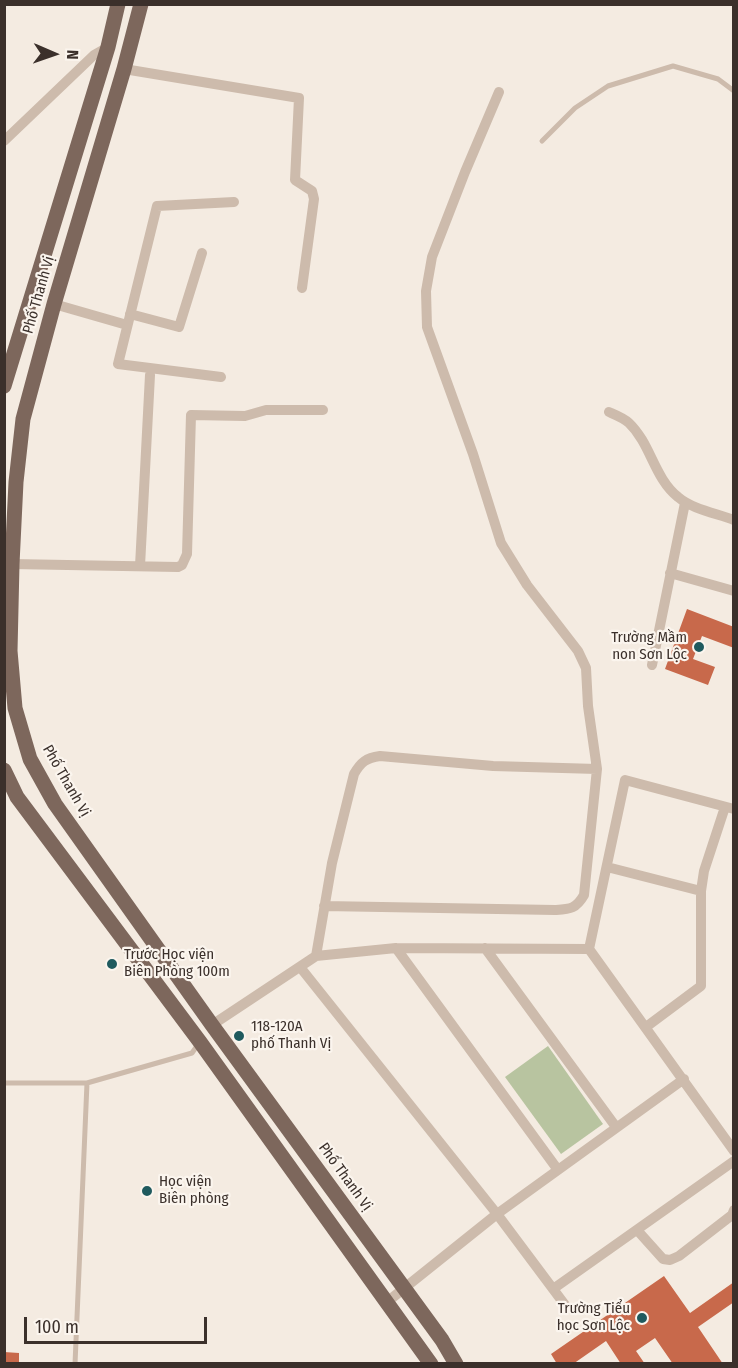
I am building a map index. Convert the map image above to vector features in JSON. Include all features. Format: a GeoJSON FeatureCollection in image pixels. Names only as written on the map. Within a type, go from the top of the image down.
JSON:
{"type":"FeatureCollection","features":[{"type":"Feature","properties":{"kind":"main road","name":"Phố Thanh Vị"},"geometry":{"type":"LineString","coordinates":[[5,383],[108,47],[118,4]]}},
{"type":"Feature","properties":{"kind":"main road","name":"Phố Thanh Vị"},"geometry":{"type":"LineString","coordinates":[[141,4],[23,419],[16,482],[12,564],[10,651],[15,708],[30,759],[55,804],[212,1025],[442,1340],[456,1364]]}},
{"type":"Feature","properties":{"kind":"main road"},"geometry":{"type":"LineString","coordinates":[[4,770],[17,798],[200,1042],[431,1364]]}},
{"type":"Feature","properties":{"kind":"main road"},"geometry":{"type":"LineString","coordinates":[[200,1042],[212,1025]]}},
{"type":"Feature","properties":{"kind":"street"},"geometry":{"type":"LineString","coordinates":[[4,141],[94,55],[108,47]]}},
{"type":"Feature","properties":{"kind":"street"},"geometry":{"type":"LineString","coordinates":[[124,69],[299,98],[294,180],[312,191],[314,199],[302,288]]}},
{"type":"Feature","properties":{"kind":"street"},"geometry":{"type":"LineString","coordinates":[[324,906],[555,910],[571,909],[577,906],[584,895],[597,769],[588,706],[586,668],[578,651],[527,585],[501,543],[473,454],[428,327],[426,291],[432,257],[499,92]]}},
{"type":"Feature","properties":{"kind":"street"},"geometry":{"type":"LineString","coordinates":[[221,377],[118,364],[157,206],[234,202]]}},
{"type":"Feature","properties":{"kind":"street"},"geometry":{"type":"LineString","coordinates":[[54,304],[179,327],[202,254]]}},
{"type":"Feature","properties":{"kind":"street"},"geometry":{"type":"LineString","coordinates":[[140,566],[150,375]]}},
{"type":"Feature","properties":{"kind":"street"},"geometry":{"type":"LineString","coordinates":[[12,564],[178,567],[185,562],[191,415],[245,416],[266,410],[323,410]]}},
{"type":"Feature","properties":{"kind":"street"},"geometry":{"type":"LineString","coordinates":[[609,412],[628,422],[640,435],[663,480],[675,495],[685,503],[734,520]]}},
{"type":"Feature","properties":{"kind":"street"},"geometry":{"type":"LineString","coordinates":[[652,665],[685,503]]}},
{"type":"Feature","properties":{"kind":"street"},"geometry":{"type":"LineString","coordinates":[[670,573],[734,591]]}},
{"type":"Feature","properties":{"kind":"street"},"geometry":{"type":"LineString","coordinates":[[316,956],[332,863],[354,774],[360,763],[369,757],[493,766],[597,769]]}},
{"type":"Feature","properties":{"kind":"street"},"geometry":{"type":"LineString","coordinates":[[646,1027],[701,986],[701,891],[704,871],[729,808],[625,780],[589,949],[734,1151]]}},
{"type":"Feature","properties":{"kind":"street"},"geometry":{"type":"LineString","coordinates":[[607,867],[701,891]]}},
{"type":"Feature","properties":{"kind":"street"},"geometry":{"type":"LineString","coordinates":[[212,1025],[316,956],[396,948],[589,949]]}},
{"type":"Feature","properties":{"kind":"street"},"geometry":{"type":"LineString","coordinates":[[396,948],[558,1170]]}},
{"type":"Feature","properties":{"kind":"street"},"geometry":{"type":"LineString","coordinates":[[485,948],[616,1127]]}},
{"type":"Feature","properties":{"kind":"street"},"geometry":{"type":"LineString","coordinates":[[300,967],[496,1214],[567,1309]]}},
{"type":"Feature","properties":{"kind":"street"},"geometry":{"type":"LineString","coordinates":[[387,1302],[496,1214],[684,1079]]}},
{"type":"Feature","properties":{"kind":"street"},"geometry":{"type":"LineString","coordinates":[[553,1289],[734,1161]]}},
{"type":"Feature","properties":{"kind":"street"},"geometry":{"type":"LineString","coordinates":[[638,1230],[663,1258],[670,1260],[679,1256],[732,1215],[734,1210]]}},
{"type":"Feature","properties":{"kind":"lane"},"geometry":{"type":"LineString","coordinates":[[542,141],[575,108],[608,86],[673,66],[718,79],[734,91]]}},
{"type":"Feature","properties":{"kind":"lane"},"geometry":{"type":"LineString","coordinates":[[4,1083],[87,1083],[192,1053],[200,1042]]}},
{"type":"Feature","properties":{"kind":"lane"},"geometry":{"type":"LineString","coordinates":[[75,1364],[87,1083]]}},
{"type":"Feature","properties":{"kind":"green space"},"geometry":{"type":"Polygon","coordinates":[[[548,1046],[603,1124],[561,1154],[505,1077],[548,1046]]]}},
{"type":"Feature","properties":{"kind":"building"},"geometry":{"type":"Polygon","coordinates":[[[687,609],[734,627],[734,648],[702,636],[693,659],[715,667],[708,685],[665,669],[687,609]]]}},
{"type":"Feature","properties":{"kind":"building","name":"Trường Tiểu học Sơn Lộc"},"geometry":{"type":"Polygon","coordinates":[[[664,1276],[690,1313],[734,1282],[734,1302],[698,1327],[723,1364],[673,1364],[655,1338],[636,1351],[645,1364],[621,1364],[606,1341],[573,1364],[557,1364],[551,1354],[664,1276]]]}},
{"type":"Feature","properties":{"kind":"building"},"geometry":{"type":"Polygon","coordinates":[[[4,1352],[19,1353],[19,1364],[4,1364],[4,1352]]]}},
{"type":"Feature","properties":{"kind":"place","name":"Trường Mầm non Sơn Lộc"},"geometry":{"type":"Point","coordinates":[699,647]}},
{"type":"Feature","properties":{"kind":"place","name":"Trước Học viện Biên Phòng 100m"},"geometry":{"type":"Point","coordinates":[112,964]}},
{"type":"Feature","properties":{"kind":"place","name":"118-120A phố Thanh Vị"},"geometry":{"type":"Point","coordinates":[239,1036]}},
{"type":"Feature","properties":{"kind":"place","name":"Học viện Biên phòng"},"geometry":{"type":"Point","coordinates":[147,1191]}},
{"type":"Feature","properties":{"kind":"place","name":"Trường Tiểu học Sơn Lộc"},"geometry":{"type":"Point","coordinates":[642,1318]}}]}
